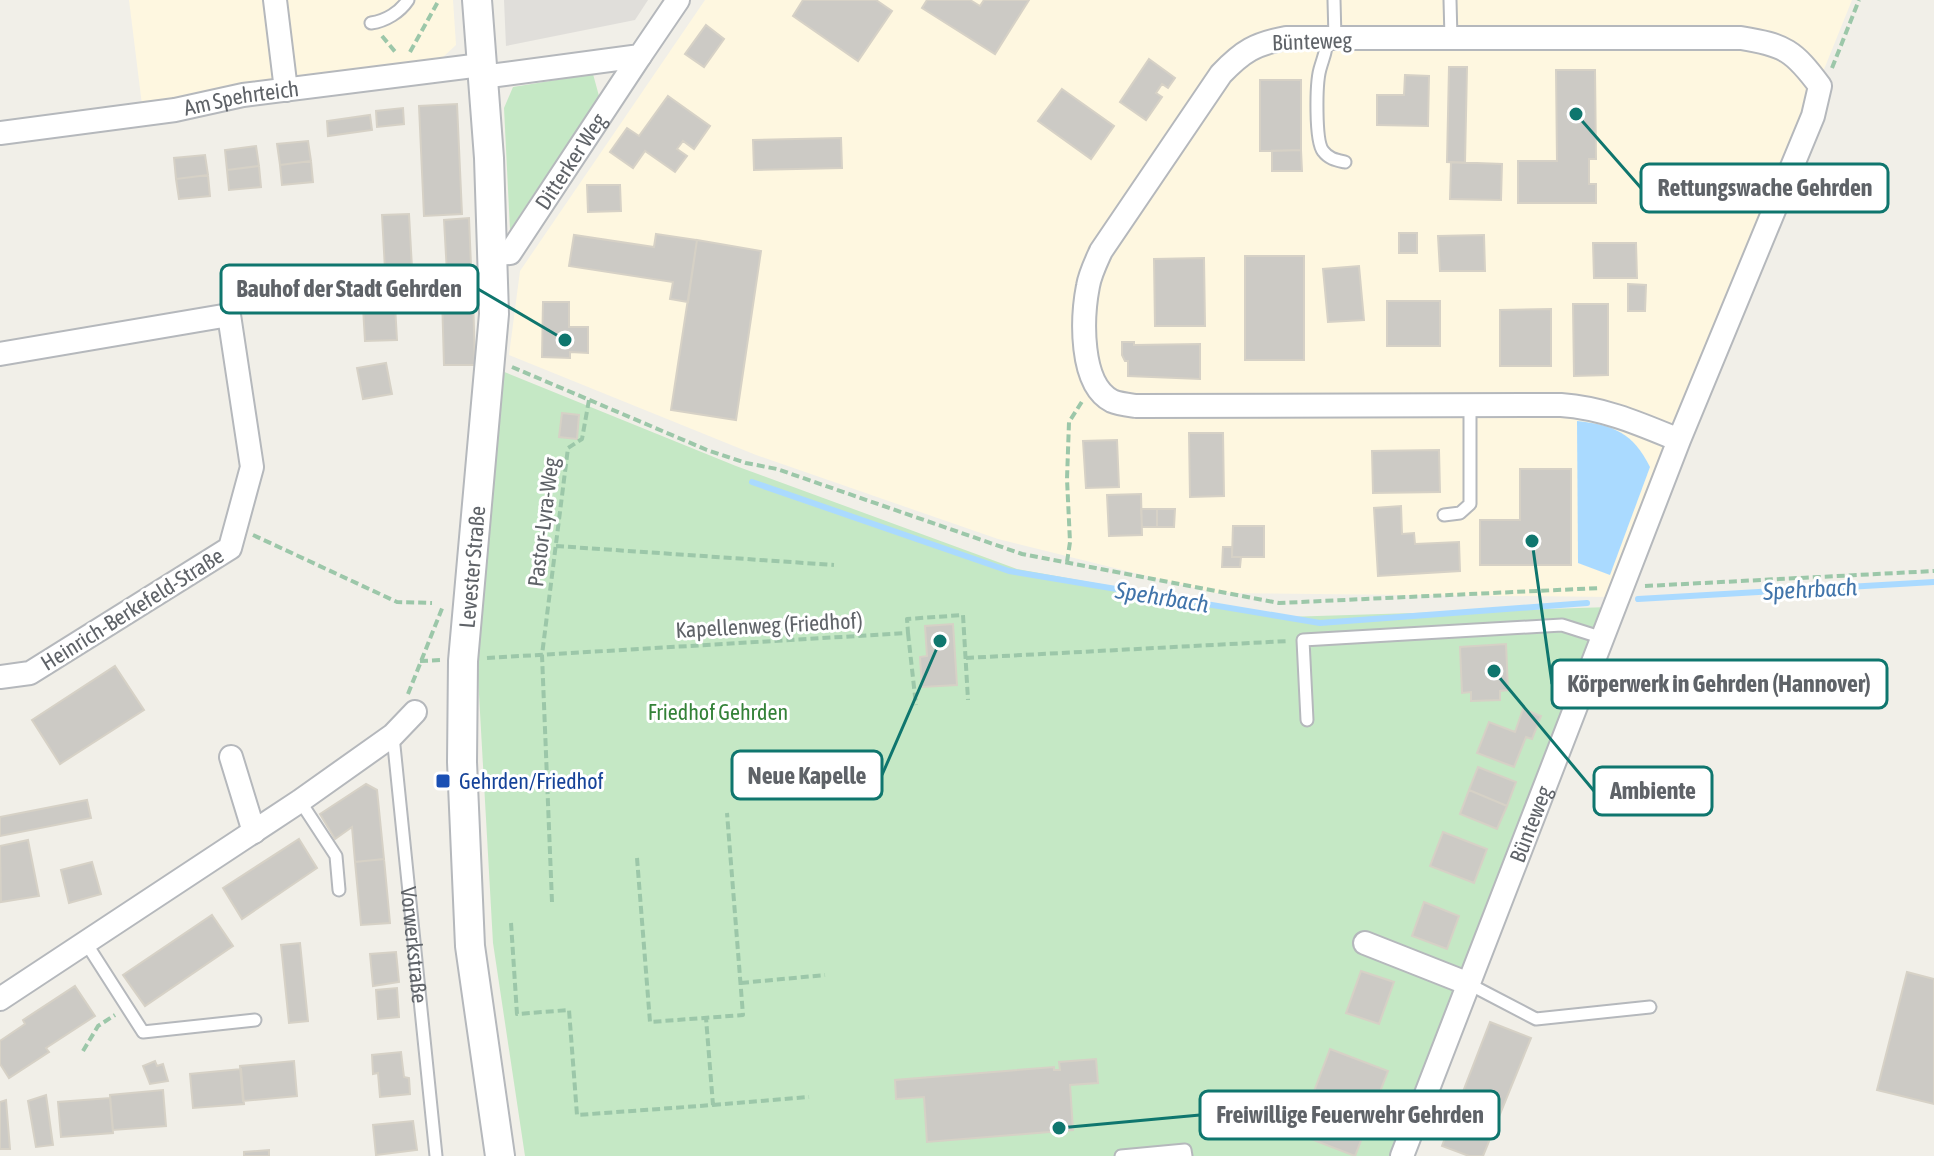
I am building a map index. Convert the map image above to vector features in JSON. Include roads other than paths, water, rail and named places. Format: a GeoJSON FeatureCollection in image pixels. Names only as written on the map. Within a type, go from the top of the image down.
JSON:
{"type":"FeatureCollection","features":[{"type":"Feature","properties":{"kind":"street"},"geometry":{"type":"LineString","coordinates":[[275,0],[286,90]]}},
{"type":"Feature","properties":{"kind":"street","name":"Levester Straße"},"geometry":{"type":"LineString","coordinates":[[477,0],[494,254],[494,314],[463,661],[462,762],[470,946],[500,1148]]}},
{"type":"Feature","properties":{"kind":"street","name":"Ditterker Weg"},"geometry":{"type":"LineString","coordinates":[[494,254],[510,253],[678,0]]}},
{"type":"Feature","properties":{"kind":"street","name":"Bünteweg"},"geometry":{"type":"LineString","coordinates":[[1402,1156],[1679,440],[1813,116],[1820,86],[1799,58],[1771,43],[1741,38],[1286,38],[1261,43],[1240,54],[1221,74],[1101,251],[1088,284],[1084,322],[1087,365],[1096,387],[1112,401],[1136,406],[1470,405]]}},
{"type":"Feature","properties":{"kind":"street"},"geometry":{"type":"LineString","coordinates":[[482,71],[640,56]]}},
{"type":"Feature","properties":{"kind":"street","name":"Am Spehrteich"},"geometry":{"type":"LineString","coordinates":[[0,133],[175,110],[243,95],[482,71]]}},
{"type":"Feature","properties":{"kind":"street","name":"Heinrich-Berkefeld-Straße"},"geometry":{"type":"LineString","coordinates":[[0,354],[229,315],[252,467],[230,548],[30,673],[0,677]]}},
{"type":"Feature","properties":{"kind":"street"},"geometry":{"type":"LineString","coordinates":[[1470,405],[1591,407],[1679,440]]}},
{"type":"Feature","properties":{"kind":"street"},"geometry":{"type":"LineString","coordinates":[[0,999],[300,801],[393,735],[415,712]]}},
{"type":"Feature","properties":{"kind":"street"},"geometry":{"type":"LineString","coordinates":[[231,757],[254,832]]}},
{"type":"Feature","properties":{"kind":"street"},"geometry":{"type":"LineString","coordinates":[[1365,943],[1469,984]]}},
{"type":"Feature","properties":{"kind":"lane"},"geometry":{"type":"LineString","coordinates":[[371,23],[402,9],[408,0]]}},
{"type":"Feature","properties":{"kind":"lane"},"geometry":{"type":"LineString","coordinates":[[1334,0],[1331,38],[1319,71],[1317,92],[1320,148],[1329,158],[1345,162]]}},
{"type":"Feature","properties":{"kind":"lane"},"geometry":{"type":"LineString","coordinates":[[1450,0],[1451,38]]}},
{"type":"Feature","properties":{"kind":"lane"},"geometry":{"type":"LineString","coordinates":[[1444,515],[1460,513],[1470,504],[1470,405]]}},
{"type":"Feature","properties":{"kind":"lane"},"geometry":{"type":"LineString","coordinates":[[1307,720],[1303,640],[1562,625],[1603,639]]}},
{"type":"Feature","properties":{"kind":"lane","name":"Vorwerkstraße"},"geometry":{"type":"LineString","coordinates":[[393,735],[436,1156]]}},
{"type":"Feature","properties":{"kind":"lane"},"geometry":{"type":"LineString","coordinates":[[300,801],[336,856],[339,890]]}},
{"type":"Feature","properties":{"kind":"lane"},"geometry":{"type":"LineString","coordinates":[[86,943],[143,1032],[255,1020]]}},
{"type":"Feature","properties":{"kind":"lane"},"geometry":{"type":"LineString","coordinates":[[1469,984],[1536,1019],[1650,1007]]}},
{"type":"Feature","properties":{"kind":"lane"},"geometry":{"type":"LineString","coordinates":[[1121,1156],[1185,1150],[1186,1156]]}},
{"type":"Feature","properties":{"kind":"water"},"geometry":{"type":"Polygon","coordinates":[[[1577,421],[1602,425],[1621,433],[1637,446],[1650,467],[1610,575],[1578,563],[1577,421]]]}},
{"type":"Feature","properties":{"kind":"waterway","name":"Spehrbach"},"geometry":{"type":"LineString","coordinates":[[752,482],[1009,571],[1320,623],[1587,603]]}},
{"type":"Feature","properties":{"kind":"waterway","name":"Spehrbach"},"geometry":{"type":"LineString","coordinates":[[1638,599],[1934,582]]}},
{"type":"Feature","properties":{"kind":"place","name":"Rettungswache Gehrden"},"geometry":{"type":"Point","coordinates":[1576,114]}},
{"type":"Feature","properties":{"kind":"place","name":"Bauhof der Stadt Gehrden"},"geometry":{"type":"Point","coordinates":[565,340]}},
{"type":"Feature","properties":{"kind":"place","name":"Körperwerk in Gehrden (Hannover)"},"geometry":{"type":"Point","coordinates":[1532,541]}},
{"type":"Feature","properties":{"kind":"place","name":"Neue Kapelle"},"geometry":{"type":"Point","coordinates":[940,641]}},
{"type":"Feature","properties":{"kind":"place","name":"Ambiente"},"geometry":{"type":"Point","coordinates":[1494,671]}},
{"type":"Feature","properties":{"kind":"place","name":"Gehrden/Friedhof"},"geometry":{"type":"Point","coordinates":[443,781]}},
{"type":"Feature","properties":{"kind":"place","name":"Freiwillige Feuerwehr Gehrden"},"geometry":{"type":"Point","coordinates":[1059,1128]}},
{"type":"Feature","properties":{"kind":"park label","name":"Friedhof Gehrden"},"geometry":{"type":"Point","coordinates":[718,712]}}]}
